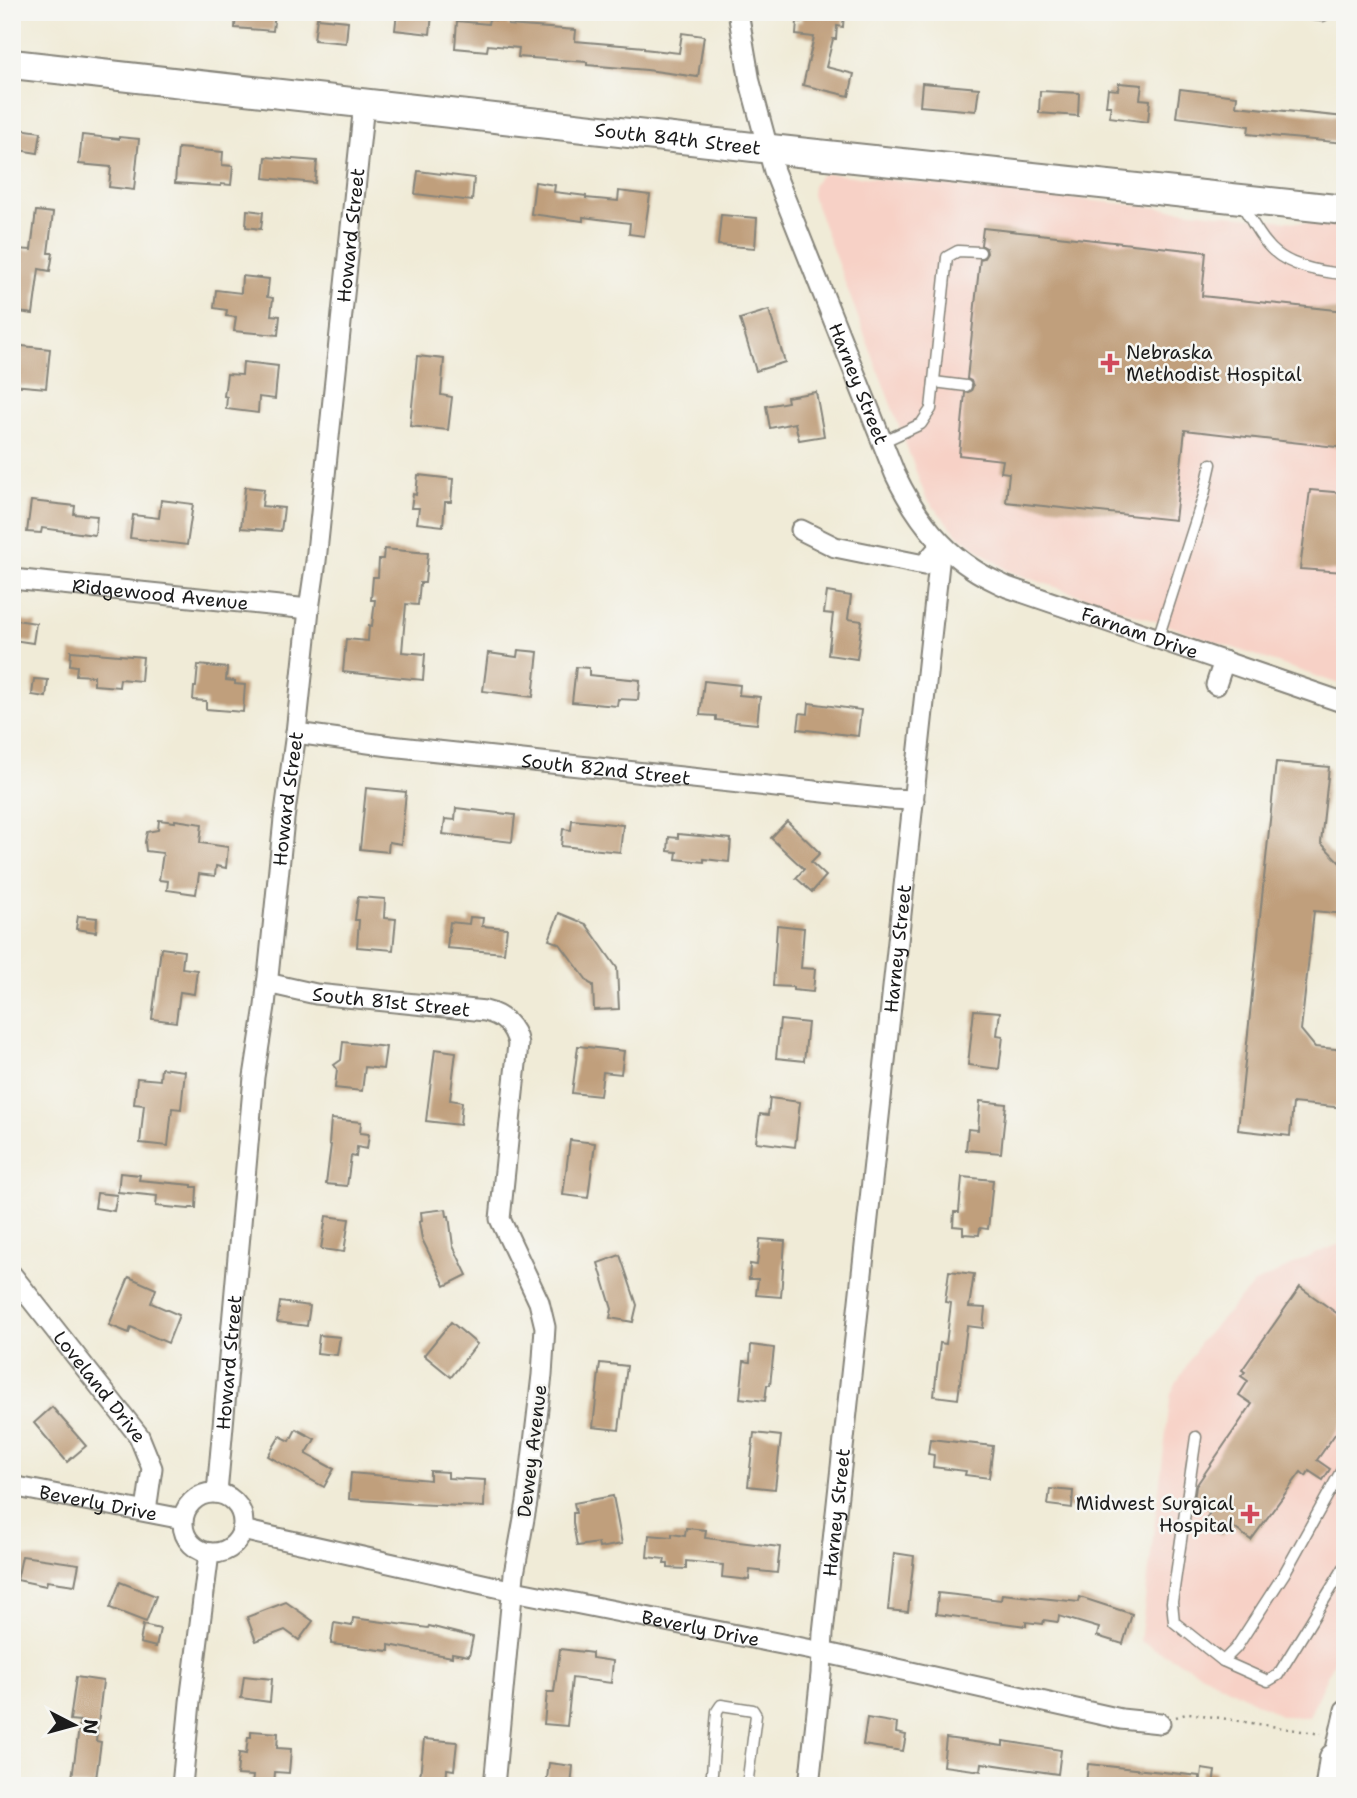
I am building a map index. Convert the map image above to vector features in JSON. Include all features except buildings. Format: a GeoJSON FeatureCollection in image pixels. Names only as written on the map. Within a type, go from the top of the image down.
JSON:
{"type":"FeatureCollection","features":[{"type":"Feature","properties":{"kind":"main road","name":"South 84th Street"},"geometry":{"type":"LineString","coordinates":[[12,64],[1345,210]]}},
{"type":"Feature","properties":{"kind":"main road"},"geometry":{"type":"LineString","coordinates":[[1330,1786],[1334,1751]]}},
{"type":"Feature","properties":{"kind":"street","name":"Harney Street"},"geometry":{"type":"LineString","coordinates":[[738,12],[750,82],[781,190],[905,496],[941,545],[809,1786]]}},
{"type":"Feature","properties":{"kind":"street","name":"Howard Street"},"geometry":{"type":"LineString","coordinates":[[217,1493],[254,1077],[316,561],[363,104]]}},
{"type":"Feature","properties":{"kind":"street"},"geometry":{"type":"LineString","coordinates":[[801,530],[835,547],[924,565],[941,545]]}},
{"type":"Feature","properties":{"kind":"street","name":"Farnam Drive"},"geometry":{"type":"LineString","coordinates":[[941,545],[973,570],[1007,587],[1345,704]]}},
{"type":"Feature","properties":{"kind":"street","name":"Ridgewood Avenue"},"geometry":{"type":"LineString","coordinates":[[12,579],[309,609]]}},
{"type":"Feature","properties":{"kind":"street"},"geometry":{"type":"LineString","coordinates":[[1216,685],[1224,661]]}},
{"type":"Feature","properties":{"kind":"street","name":"South 82nd Street"},"geometry":{"type":"LineString","coordinates":[[296,733],[446,752],[914,800]]}},
{"type":"Feature","properties":{"kind":"street","name":"South 81st Street"},"geometry":{"type":"LineString","coordinates":[[267,983],[316,994],[485,1011],[502,1017],[511,1026]]}},
{"type":"Feature","properties":{"kind":"street","name":"Dewey Avenue"},"geometry":{"type":"LineString","coordinates":[[494,1786],[514,1574],[527,1502],[541,1388],[545,1327],[539,1301],[500,1219],[518,1044],[511,1026]]}},
{"type":"Feature","properties":{"kind":"street","name":"Loveland Drive"},"geometry":{"type":"LineString","coordinates":[[12,1275],[139,1436],[152,1468],[146,1511]]}},
{"type":"Feature","properties":{"kind":"street","name":"Beverly Drive"},"geometry":{"type":"LineString","coordinates":[[12,1486],[183,1518]]}},
{"type":"Feature","properties":{"kind":"street"},"geometry":{"type":"LineString","coordinates":[[217,1493],[226,1496],[240,1510],[242,1530],[233,1545],[218,1553],[209,1553],[200,1551],[186,1537],[183,1518],[191,1502],[207,1494],[217,1493]]}},
{"type":"Feature","properties":{"kind":"street","name":"Beverly Drive"},"geometry":{"type":"LineString","coordinates":[[242,1530],[514,1591],[822,1652],[1121,1719],[1160,1723]]}},
{"type":"Feature","properties":{"kind":"street"},"geometry":{"type":"LineString","coordinates":[[182,1786],[209,1553]]}},
{"type":"Feature","properties":{"kind":"street"},"geometry":{"type":"LineString","coordinates":[[1334,1751],[1345,1710]]}},
{"type":"Feature","properties":{"kind":"lane"},"geometry":{"type":"LineString","coordinates":[[1293,12],[1323,16],[1328,12]]}},
{"type":"Feature","properties":{"kind":"lane"},"geometry":{"type":"LineString","coordinates":[[1238,199],[1268,247],[1289,262],[1330,273],[1345,274]]}},
{"type":"Feature","properties":{"kind":"lane"},"geometry":{"type":"LineString","coordinates":[[882,442],[921,424],[932,409],[947,257],[958,251],[981,252]]}},
{"type":"Feature","properties":{"kind":"lane"},"geometry":{"type":"LineString","coordinates":[[934,382],[966,386]]}},
{"type":"Feature","properties":{"kind":"lane"},"geometry":{"type":"LineString","coordinates":[[1158,638],[1205,491],[1211,464]]}},
{"type":"Feature","properties":{"kind":"lane"},"geometry":{"type":"LineString","coordinates":[[1196,1437],[1172,1602],[1174,1622],[1223,1661],[1268,1681],[1278,1675],[1345,1566]]}},
{"type":"Feature","properties":{"kind":"lane"},"geometry":{"type":"LineString","coordinates":[[1223,1661],[1236,1648],[1284,1574],[1345,1464]]}},
{"type":"Feature","properties":{"kind":"lane"},"geometry":{"type":"LineString","coordinates":[[711,1786],[717,1711],[721,1705],[753,1710],[756,1715],[747,1786]]}},
{"type":"Feature","properties":{"kind":"path"},"geometry":{"type":"LineString","coordinates":[[1160,1723],[1189,1713],[1334,1751]]}},
{"type":"Feature","properties":{"kind":"shaded area","name":"Nebraska Methodist Hospital"},"geometry":{"type":"Polygon","coordinates":[[[825,173],[1345,227],[1345,686],[1008,571],[959,536],[926,498],[812,195],[813,185],[825,173]]]}},
{"type":"Feature","properties":{"kind":"shaded area","name":"Midwest Surgical Hospital"},"geometry":{"type":"Polygon","coordinates":[[[1345,1242],[1345,1635],[1309,1717],[1282,1716],[1140,1641],[1171,1393],[1200,1342],[1254,1284],[1345,1242]]]}},
{"type":"Feature","properties":{"kind":"place","name":"Nebraska Methodist Hospital"},"geometry":{"type":"Point","coordinates":[1110,363]}},
{"type":"Feature","properties":{"kind":"place","name":"Midwest Surgical Hospital"},"geometry":{"type":"Point","coordinates":[1250,1514]}}]}
